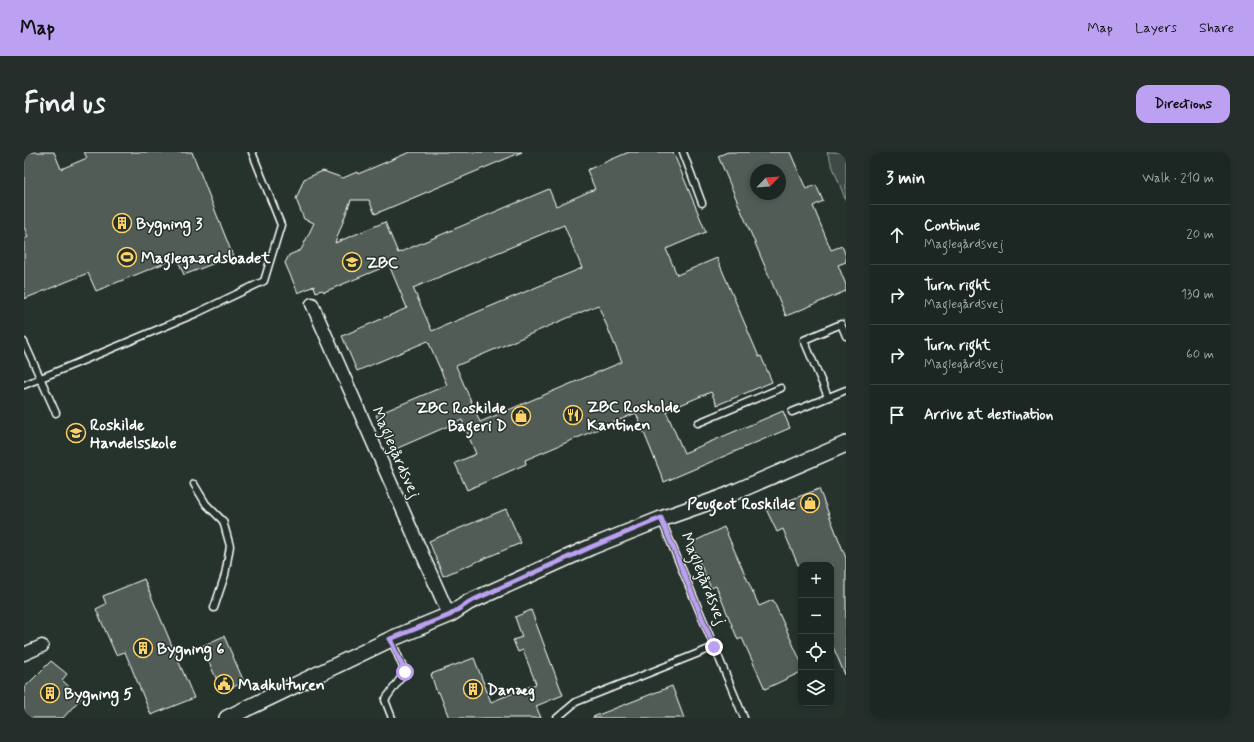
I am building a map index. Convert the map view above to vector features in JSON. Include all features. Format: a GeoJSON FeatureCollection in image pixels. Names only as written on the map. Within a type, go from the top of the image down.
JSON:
{"type":"FeatureCollection","features":[{"type":"Feature","properties":{"kind":"street","name":"Maglegårdsvej"},"geometry":{"type":"LineString","coordinates":[[312,304],[450,615]]}},
{"type":"Feature","properties":{"kind":"street","name":"Maglegårdsvej"},"geometry":{"type":"LineString","coordinates":[[227,718],[390,639],[450,615],[469,602],[591,547],[661,518],[721,498],[846,444]]}},
{"type":"Feature","properties":{"kind":"street"},"geometry":{"type":"LineString","coordinates":[[24,654],[42,646]]}},
{"type":"Feature","properties":{"kind":"lane"},"geometry":{"type":"LineString","coordinates":[[24,385],[197,313],[264,281],[281,225],[252,152]]}},
{"type":"Feature","properties":{"kind":"lane"},"geometry":{"type":"LineString","coordinates":[[683,152],[702,202]]}},
{"type":"Feature","properties":{"kind":"lane"},"geometry":{"type":"LineString","coordinates":[[828,397],[804,340],[841,324],[846,336]]}},
{"type":"Feature","properties":{"kind":"lane"},"geometry":{"type":"LineString","coordinates":[[24,342],[56,413]]}},
{"type":"Feature","properties":{"kind":"lane"},"geometry":{"type":"LineString","coordinates":[[698,423],[781,388]]}},
{"type":"Feature","properties":{"kind":"lane"},"geometry":{"type":"LineString","coordinates":[[792,412],[846,390]]}},
{"type":"Feature","properties":{"kind":"lane"},"geometry":{"type":"LineString","coordinates":[[194,484],[206,504],[223,521],[230,546],[224,575],[214,608]]}},
{"type":"Feature","properties":{"kind":"lane","name":"Maglegårdsvej"},"geometry":{"type":"LineString","coordinates":[[661,518],[744,718]]}},
{"type":"Feature","properties":{"kind":"lane"},"geometry":{"type":"LineString","coordinates":[[390,639],[405,672],[385,700],[392,718]]}},
{"type":"Feature","properties":{"kind":"lane"},"geometry":{"type":"LineString","coordinates":[[557,718],[576,702],[714,647]]}},
{"type":"Feature","properties":{"kind":"shaded area"},"geometry":{"type":"Polygon","coordinates":[[[827,152],[846,152],[846,201],[827,152]]]}},
{"type":"Feature","properties":{"kind":"building","name":"Bygning 3"},"geometry":{"type":"Polygon","coordinates":[[[24,152],[54,152],[61,169],[87,158],[84,152],[192,152],[233,256],[184,275],[177,258],[96,291],[88,273],[24,299],[24,239],[28,237],[24,227],[24,152]]]}},
{"type":"Feature","properties":{"kind":"building"},"geometry":{"type":"Polygon","coordinates":[[[410,152],[522,152],[375,214],[369,200],[351,200],[335,243],[385,222],[398,253],[549,189],[556,206],[595,189],[587,170],[629,152],[673,152],[706,232],[666,249],[677,275],[717,258],[759,357],[761,356],[772,382],[717,405],[711,392],[666,411],[684,453],[783,411],[790,428],[664,482],[636,413],[525,460],[526,464],[467,490],[455,463],[476,454],[462,420],[391,451],[376,415],[447,385],[428,341],[357,371],[342,336],[407,308],[389,265],[324,292],[322,290],[316,292],[314,286],[298,293],[285,263],[289,255],[301,250],[314,223],[304,219],[296,199],[304,179],[323,171],[343,178],[357,172],[358,174],[410,152]],[[564,225],[413,288],[432,331],[582,268],[564,225]],[[598,305],[456,366],[480,422],[622,362],[598,305]]]}},
{"type":"Feature","properties":{"kind":"building"},"geometry":{"type":"Polygon","coordinates":[[[728,152],[790,152],[806,189],[816,185],[823,201],[813,206],[831,250],[842,246],[846,256],[846,262],[838,265],[846,285],[846,291],[786,316],[718,156],[728,152]]]}},
{"type":"Feature","properties":{"kind":"building"},"geometry":{"type":"Polygon","coordinates":[[[819,489],[846,558],[846,677],[834,649],[834,562],[798,562],[798,565],[783,529],[777,532],[766,509],[819,489]]]}},
{"type":"Feature","properties":{"kind":"building"},"geometry":{"type":"Polygon","coordinates":[[[506,509],[521,543],[443,576],[429,541],[506,509]]]}},
{"type":"Feature","properties":{"kind":"building"},"geometry":{"type":"Polygon","coordinates":[[[724,527],[759,606],[773,600],[798,655],[798,673],[765,689],[742,638],[738,640],[716,586],[711,588],[691,543],[724,527]]]}},
{"type":"Feature","properties":{"kind":"building","name":"Bygning 6"},"geometry":{"type":"Polygon","coordinates":[[[144,579],[194,698],[151,715],[125,652],[116,655],[96,609],[106,604],[103,596],[144,579]]]}},
{"type":"Feature","properties":{"kind":"building"},"geometry":{"type":"Polygon","coordinates":[[[531,610],[563,695],[536,706],[541,718],[449,718],[439,692],[437,693],[431,674],[474,658],[491,702],[536,684],[523,650],[518,652],[513,640],[522,637],[515,617],[531,610]]]}},
{"type":"Feature","properties":{"kind":"building"},"geometry":{"type":"Polygon","coordinates":[[[224,636],[244,682],[222,692],[202,646],[224,636]]]}},
{"type":"Feature","properties":{"kind":"building","name":"Bygning 5"},"geometry":{"type":"Polygon","coordinates":[[[51,661],[67,674],[62,680],[81,698],[63,718],[24,718],[24,688],[51,661]]]}},
{"type":"Feature","properties":{"kind":"building"},"geometry":{"type":"Polygon","coordinates":[[[672,686],[684,718],[593,718],[593,717],[672,686]]]}},
{"type":"Feature","properties":{"kind":"place","name":"Bygning 3"},"geometry":{"type":"Point","coordinates":[122,223]}},
{"type":"Feature","properties":{"kind":"place","name":"Maglegaardsbadet"},"geometry":{"type":"Point","coordinates":[127,257]}},
{"type":"Feature","properties":{"kind":"place","name":"ZBC"},"geometry":{"type":"Point","coordinates":[352,262]}},
{"type":"Feature","properties":{"kind":"place","name":"ZBC Roskolde Kantinen"},"geometry":{"type":"Point","coordinates":[573,415]}},
{"type":"Feature","properties":{"kind":"place","name":"ZBC Roskilde Bageri D"},"geometry":{"type":"Point","coordinates":[521,416]}},
{"type":"Feature","properties":{"kind":"place","name":"Roskilde Handelsskole"},"geometry":{"type":"Point","coordinates":[76,433]}},
{"type":"Feature","properties":{"kind":"place","name":"Peugeot Roskilde"},"geometry":{"type":"Point","coordinates":[810,503]}},
{"type":"Feature","properties":{"kind":"place","name":"Bygning 6"},"geometry":{"type":"Point","coordinates":[143,648]}},
{"type":"Feature","properties":{"kind":"place","name":"Madkulturen"},"geometry":{"type":"Point","coordinates":[224,684]}},
{"type":"Feature","properties":{"kind":"place","name":"Danæg"},"geometry":{"type":"Point","coordinates":[473,689]}},
{"type":"Feature","properties":{"kind":"place","name":"Bygning 5"},"geometry":{"type":"Point","coordinates":[50,693]}},
{"type":"Feature","properties":{"kind":"route"},"geometry":{"type":"LineString","coordinates":[[405,672],[390,639],[450,615],[469,602],[591,547],[661,518],[714,647]]}}]}
